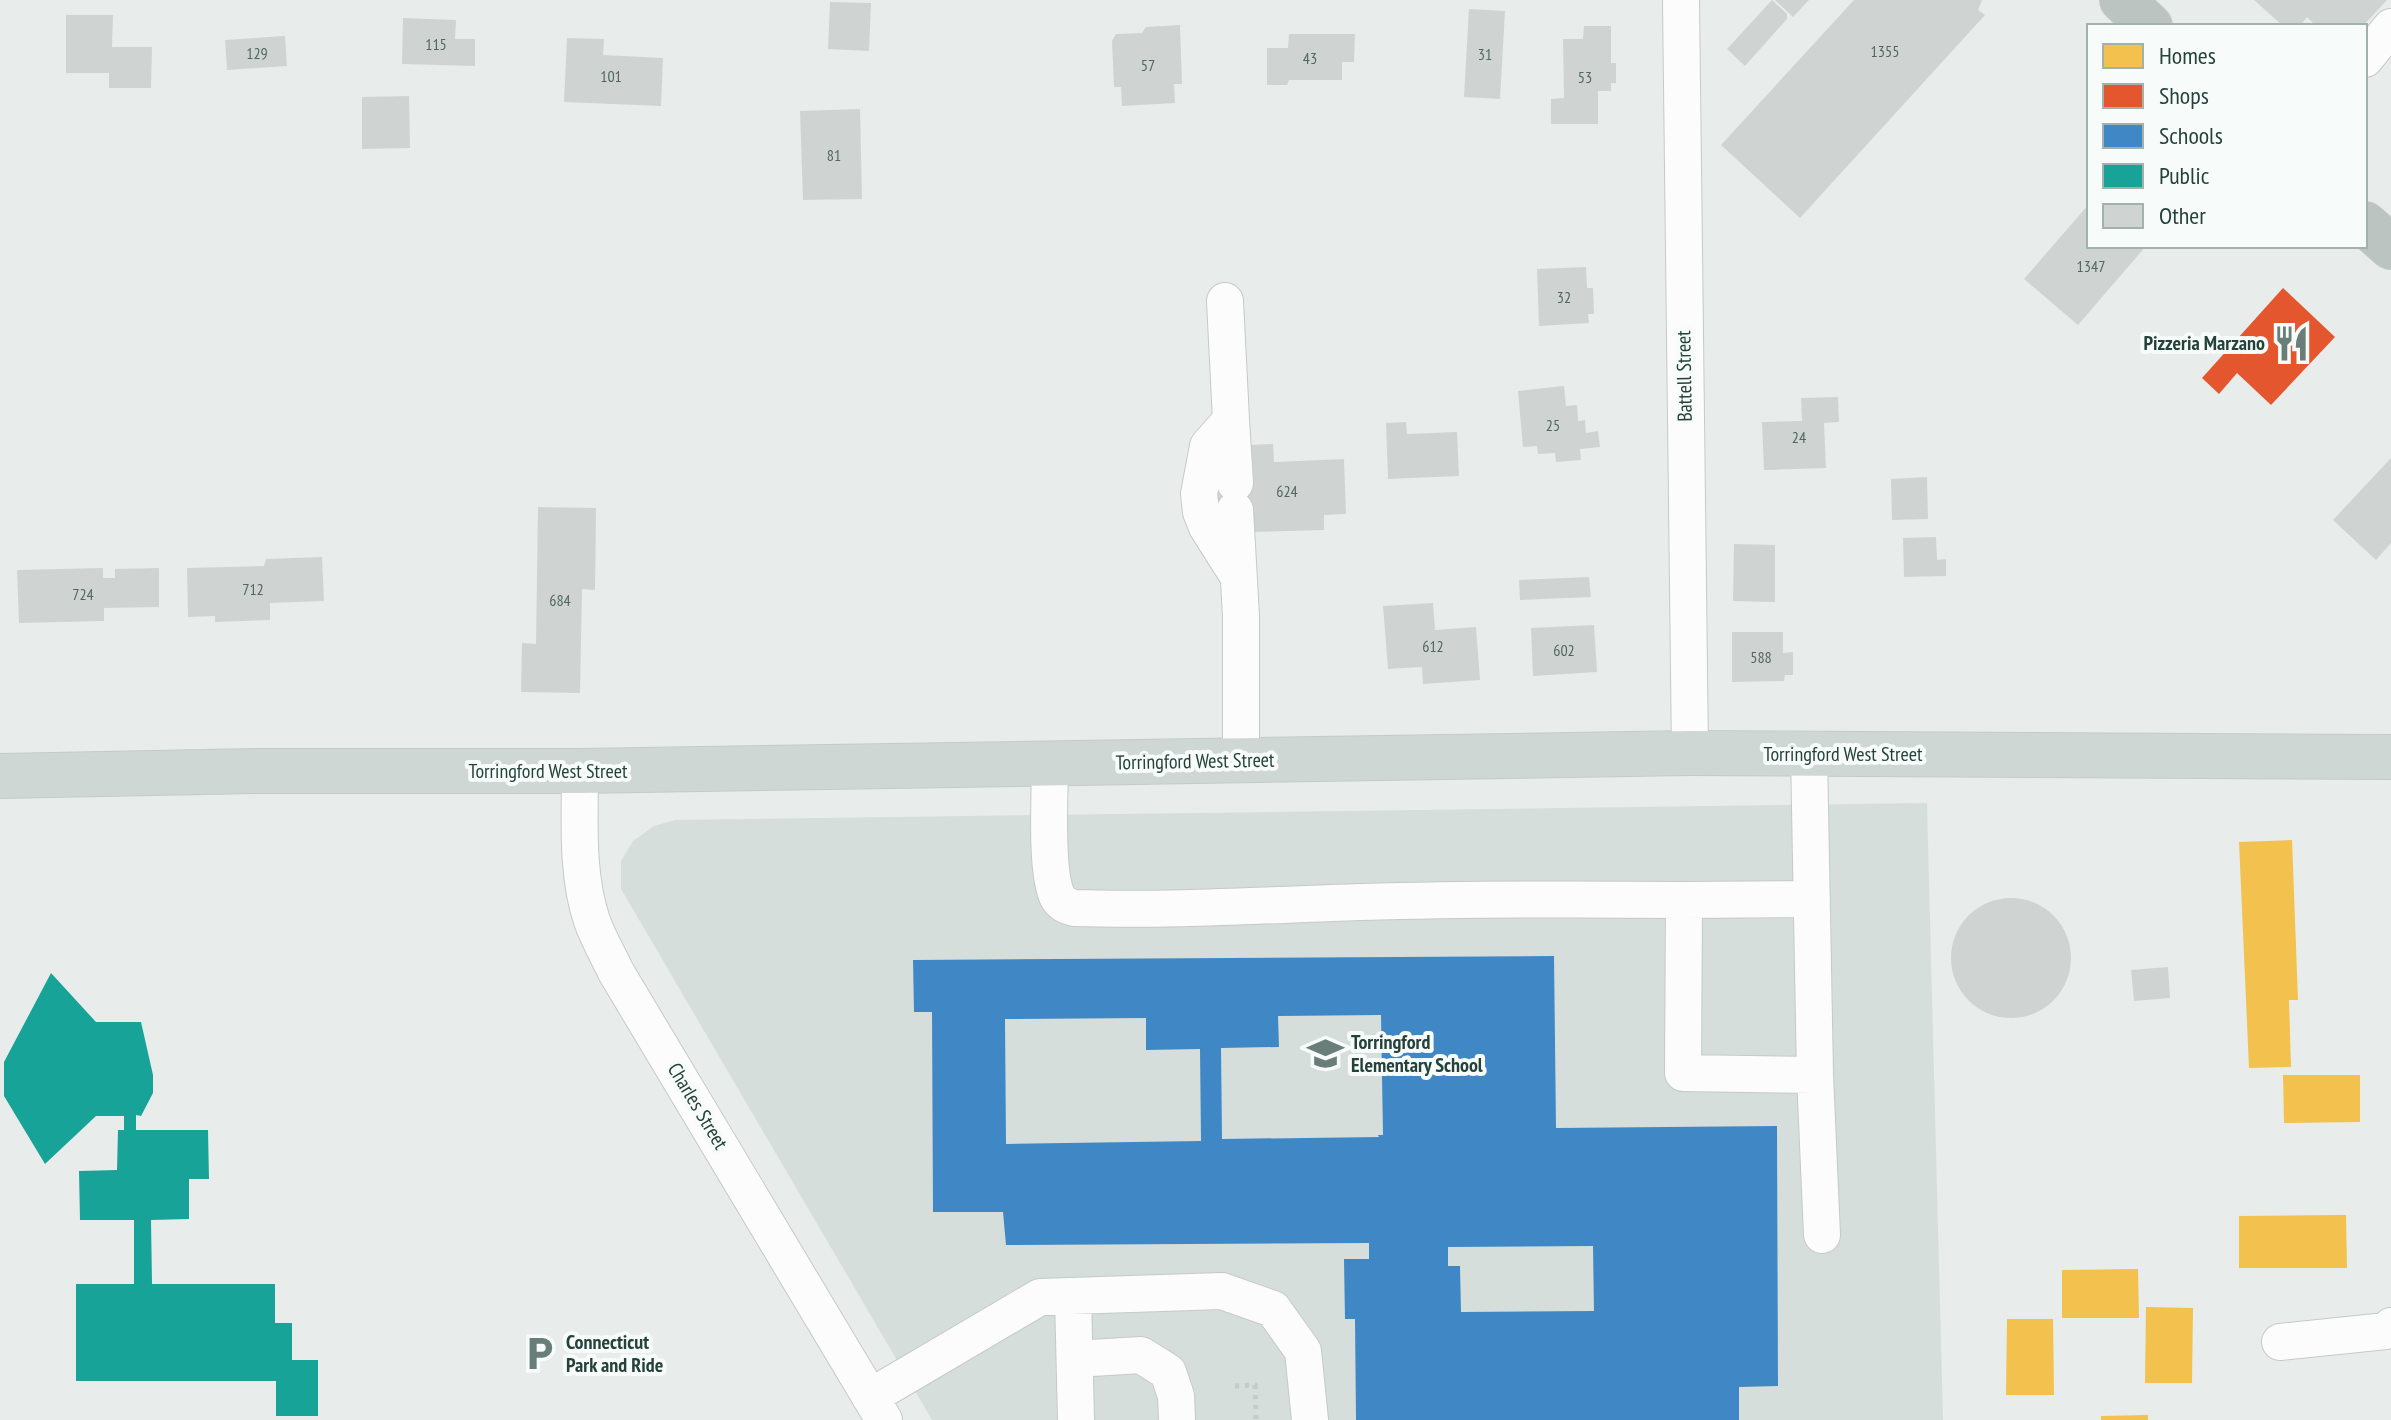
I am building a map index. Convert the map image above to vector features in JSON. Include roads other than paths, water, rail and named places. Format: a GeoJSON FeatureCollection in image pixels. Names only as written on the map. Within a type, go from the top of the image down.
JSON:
{"type":"FeatureCollection","features":[{"type":"Feature","properties":{"kind":"highway"},"geometry":{"type":"LineString","coordinates":[[2122,0],[2148,24]]}},
{"type":"Feature","properties":{"kind":"highway"},"geometry":{"type":"LineString","coordinates":[[2367,226],[2391,247]]}},
{"type":"Feature","properties":{"kind":"main road","name":"Torringford West Street"},"geometry":{"type":"LineString","coordinates":[[0,776],[255,771],[580,771],[1690,753],[2391,757]]}},
{"type":"Feature","properties":{"kind":"street","name":"Battell Street"},"geometry":{"type":"LineString","coordinates":[[1681,0],[1690,753]]}},
{"type":"Feature","properties":{"kind":"street"},"geometry":{"type":"LineString","coordinates":[[2367,57],[2391,27]]}},
{"type":"Feature","properties":{"kind":"street"},"geometry":{"type":"LineString","coordinates":[[1225,301],[1239,577],[1241,760]]}},
{"type":"Feature","properties":{"kind":"street"},"geometry":{"type":"LineString","coordinates":[[1231,420],[1208,446],[1199,494],[1207,527],[1239,577]]}},
{"type":"Feature","properties":{"kind":"street"},"geometry":{"type":"LineString","coordinates":[[1809,753],[1815,1075],[1822,1235]]}},
{"type":"Feature","properties":{"kind":"street"},"geometry":{"type":"LineString","coordinates":[[1050,763],[1052,870],[1058,897],[1064,905],[1074,908],[1177,909],[1589,898],[1812,899]]}},
{"type":"Feature","properties":{"kind":"street","name":"Charles Street"},"geometry":{"type":"LineString","coordinates":[[580,771],[585,892],[592,923],[616,972],[877,1409]]}},
{"type":"Feature","properties":{"kind":"street"},"geometry":{"type":"LineString","coordinates":[[1684,900],[1683,1073],[1815,1075]]}},
{"type":"Feature","properties":{"kind":"street"},"geometry":{"type":"LineString","coordinates":[[877,1409],[1040,1297],[1222,1291],[1273,1309],[1303,1351],[1310,1420]]}},
{"type":"Feature","properties":{"kind":"street"},"geometry":{"type":"LineString","coordinates":[[1073,1296],[1076,1420]]}},
{"type":"Feature","properties":{"kind":"street"},"geometry":{"type":"LineString","coordinates":[[2280,1342],[2386,1331],[2391,1326]]}},
{"type":"Feature","properties":{"kind":"street"},"geometry":{"type":"LineString","coordinates":[[1075,1359],[1141,1355],[1168,1372],[1176,1396],[1177,1420]]}},
{"type":"Feature","properties":{"kind":"place","name":"Pizzeria Marzano"},"geometry":{"type":"Point","coordinates":[2291,343]}},
{"type":"Feature","properties":{"kind":"place","name":"Torringford Elementary School"},"geometry":{"type":"Point","coordinates":[1325,1054]}},
{"type":"Feature","properties":{"kind":"place","name":"Connecticut Park and Ride"},"geometry":{"type":"Point","coordinates":[540,1354]}}]}
